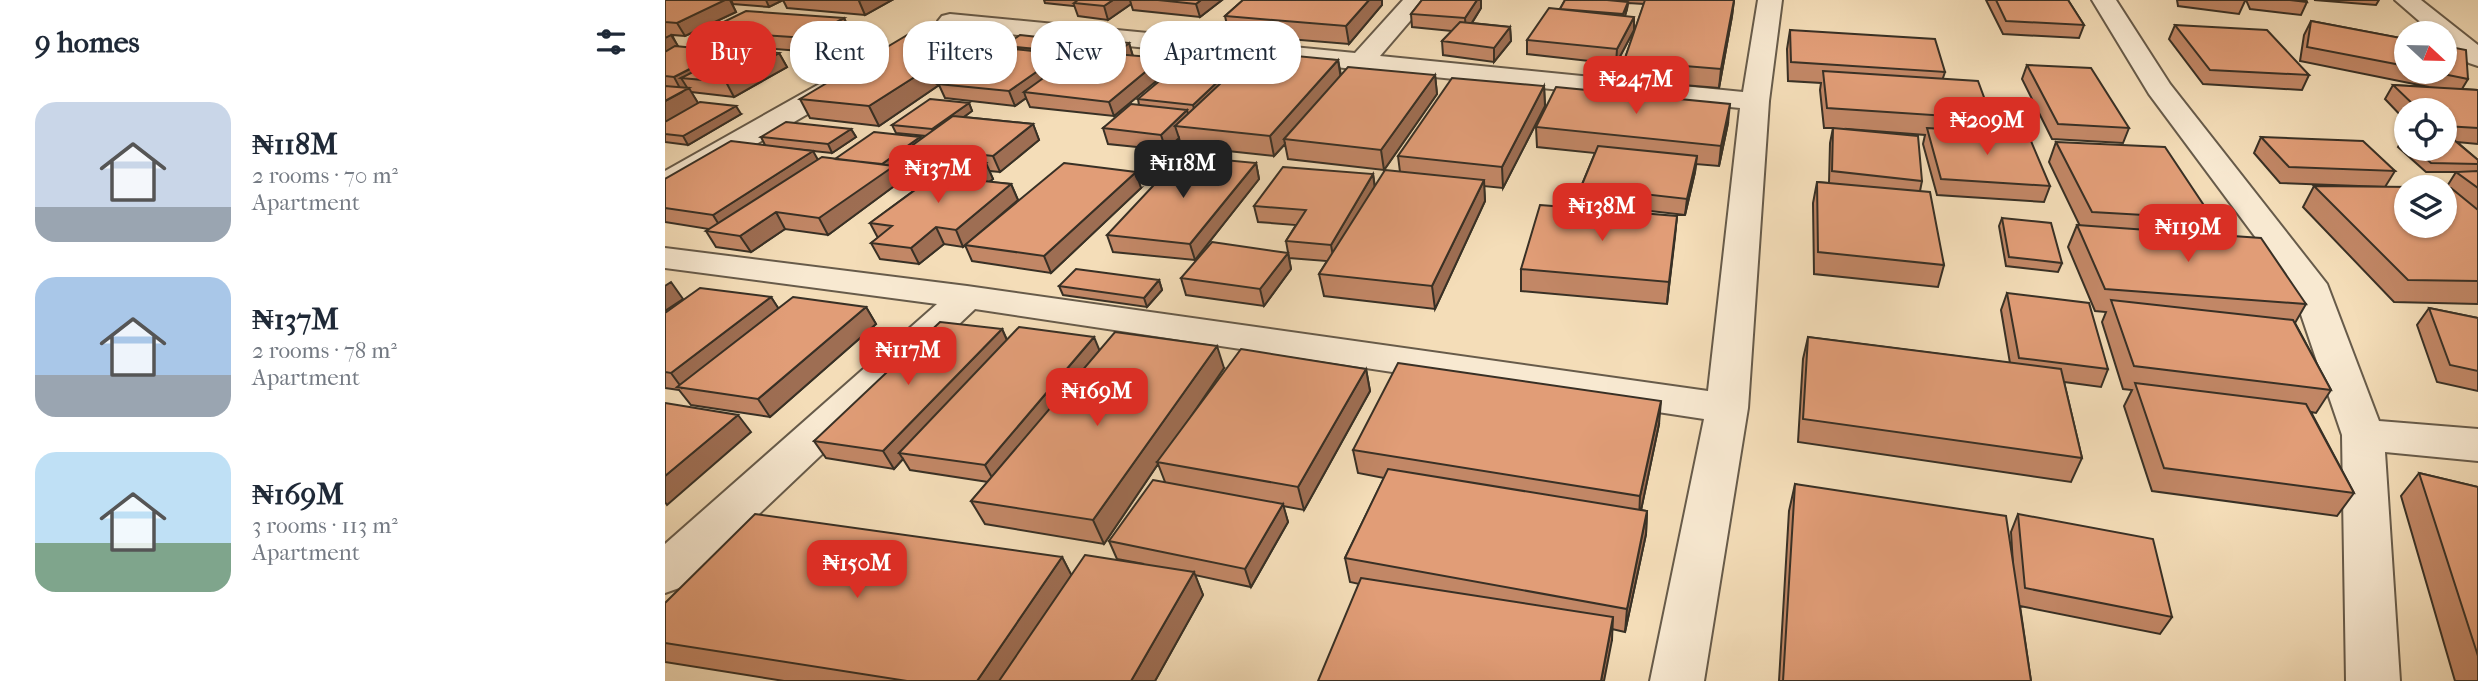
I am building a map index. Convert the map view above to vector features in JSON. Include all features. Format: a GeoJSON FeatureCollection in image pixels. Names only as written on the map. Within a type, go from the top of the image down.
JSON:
{"type":"FeatureCollection","features":[{"type":"Feature","properties":{"kind":"street"},"geometry":{"type":"LineString","coordinates":[[950,21],[982,0]]}},
{"type":"Feature","properties":{"kind":"street"},"geometry":{"type":"LineString","coordinates":[[1362,61],[1416,0]]}},
{"type":"Feature","properties":{"kind":"street"},"geometry":{"type":"LineString","coordinates":[[1677,681],[1727,408],[1755,101],[1770,0]]}},
{"type":"Feature","properties":{"kind":"street"},"geometry":{"type":"LineString","coordinates":[[2104,0],[2159,88],[2309,284],[2363,435],[2373,681]]}},
{"type":"Feature","properties":{"kind":"street"},"geometry":{"type":"LineString","coordinates":[[2407,0],[2478,58]]}},
{"type":"Feature","properties":{"kind":"street"},"geometry":{"type":"LineString","coordinates":[[1017,28],[1755,101]]}},
{"type":"Feature","properties":{"kind":"street"},"geometry":{"type":"LineString","coordinates":[[665,184],[841,84]]}},
{"type":"Feature","properties":{"kind":"street"},"geometry":{"type":"LineString","coordinates":[[665,258],[967,296],[1727,408]]}},
{"type":"Feature","properties":{"kind":"street"},"geometry":{"type":"LineString","coordinates":[[665,573],[967,296]]}},
{"type":"Feature","properties":{"kind":"street"},"geometry":{"type":"LineString","coordinates":[[2363,435],[2478,445]]}},
{"type":"Feature","properties":{"kind":"building"},"geometry":{"type":"Polygon","coordinates":[[[665,0],[725,0],[677,23],[665,22],[665,0]]]}},
{"type":"Feature","properties":{"kind":"building"},"geometry":{"type":"Polygon","coordinates":[[[1078,0],[1113,0],[1104,6],[1074,3],[1078,0]]]}},
{"type":"Feature","properties":{"kind":"building"},"geometry":{"type":"Polygon","coordinates":[[[1158,0],[1201,0],[1196,4],[1158,0]]]}},
{"type":"Feature","properties":{"kind":"building"},"geometry":{"type":"Polygon","coordinates":[[[1243,0],[1369,0],[1346,26],[1225,16],[1243,0]]]}},
{"type":"Feature","properties":{"kind":"building"},"geometry":{"type":"Polygon","coordinates":[[[1422,0],[1477,0],[1465,18],[1411,14],[1422,0]]]}},
{"type":"Feature","properties":{"kind":"building"},"geometry":{"type":"Polygon","coordinates":[[[1565,0],[1628,2],[1623,14],[1560,9],[1565,0]]]}},
{"type":"Feature","properties":{"kind":"building"},"geometry":{"type":"Polygon","coordinates":[[[1645,0],[1734,0],[1721,69],[1624,61],[1645,0]]]}},
{"type":"Feature","properties":{"kind":"building"},"geometry":{"type":"Polygon","coordinates":[[[1996,0],[2068,0],[2084,25],[2006,21],[1996,0]]]}},
{"type":"Feature","properties":{"kind":"building"},"geometry":{"type":"Polygon","coordinates":[[[1549,8],[1634,17],[1617,49],[1527,40],[1549,8]]]}},
{"type":"Feature","properties":{"kind":"building"},"geometry":{"type":"Polygon","coordinates":[[[746,11],[844,18],[838,21],[790,21],[790,37],[776,36],[776,21],[726,21],[746,11]]]}},
{"type":"Feature","properties":{"kind":"building"},"geometry":{"type":"Polygon","coordinates":[[[2311,21],[2394,37],[2394,64],[2307,47],[2311,21]]]}},
{"type":"Feature","properties":{"kind":"building"},"geometry":{"type":"Polygon","coordinates":[[[1460,22],[1510,27],[1494,48],[1442,41],[1460,22]]]}},
{"type":"Feature","properties":{"kind":"building"},"geometry":{"type":"Polygon","coordinates":[[[2175,25],[2267,30],[2309,75],[2210,70],[2175,25]]]}},
{"type":"Feature","properties":{"kind":"building"},"geometry":{"type":"Polygon","coordinates":[[[1790,30],[1935,39],[1945,72],[1791,62],[1790,30]]]}},
{"type":"Feature","properties":{"kind":"building"},"geometry":{"type":"Polygon","coordinates":[[[1031,36],[1031,49],[1017,47],[1017,37],[1031,36]]]}},
{"type":"Feature","properties":{"kind":"building"},"geometry":{"type":"Polygon","coordinates":[[[903,38],[904,84],[869,106],[800,99],[825,84],[889,84],[889,46],[903,38]]]}},
{"type":"Feature","properties":{"kind":"building"},"geometry":{"type":"Polygon","coordinates":[[[675,46],[686,47],[686,71],[674,77],[665,76],[665,52],[675,46]]]}},
{"type":"Feature","properties":{"kind":"building"},"geometry":{"type":"Polygon","coordinates":[[[2457,48],[2466,50],[2468,79],[2457,77],[2457,48]]]}},
{"type":"Feature","properties":{"kind":"building"},"geometry":{"type":"Polygon","coordinates":[[[1017,49],[1031,51],[1031,76],[1009,91],[938,84],[1017,84],[1017,49]]]}},
{"type":"Feature","properties":{"kind":"building"},"geometry":{"type":"Polygon","coordinates":[[[1126,55],[1140,56],[1140,76],[1109,102],[1024,92],[1035,84],[1126,84],[1126,55]]]}},
{"type":"Feature","properties":{"kind":"building"},"geometry":{"type":"Polygon","coordinates":[[[1301,56],[1338,60],[1270,136],[1175,126],[1220,84],[1301,84],[1301,56]]]}},
{"type":"Feature","properties":{"kind":"building"},"geometry":{"type":"Polygon","coordinates":[[[2027,65],[2091,68],[2129,128],[2058,124],[2027,65]]]}},
{"type":"Feature","properties":{"kind":"building"},"geometry":{"type":"Polygon","coordinates":[[[1348,67],[1435,75],[1381,150],[1284,139],[1348,67]]]}},
{"type":"Feature","properties":{"kind":"building"},"geometry":{"type":"Polygon","coordinates":[[[1823,71],[1978,81],[1992,119],[1827,108],[1823,71]]]}},
{"type":"Feature","properties":{"kind":"building"},"geometry":{"type":"Polygon","coordinates":[[[1452,78],[1544,86],[1502,167],[1398,156],[1452,78]]]}},
{"type":"Feature","properties":{"kind":"building"},"geometry":{"type":"Polygon","coordinates":[[[1156,84],[1215,84],[1193,105],[1138,99],[1156,84]]]}},
{"type":"Feature","properties":{"kind":"building"},"geometry":{"type":"Polygon","coordinates":[[[2393,85],[2478,90],[2478,128],[2457,127],[2457,98],[2407,98],[2393,85]]]}},
{"type":"Feature","properties":{"kind":"building"},"geometry":{"type":"Polygon","coordinates":[[[665,86],[689,88],[665,101],[665,86]]]}},
{"type":"Feature","properties":{"kind":"building"},"geometry":{"type":"Polygon","coordinates":[[[1556,87],[1730,104],[1721,146],[1536,127],[1556,87]]]}},
{"type":"Feature","properties":{"kind":"building"},"geometry":{"type":"Polygon","coordinates":[[[930,99],[969,103],[932,129],[892,125],[930,99]]]}},
{"type":"Feature","properties":{"kind":"building"},"geometry":{"type":"Polygon","coordinates":[[[700,102],[736,106],[683,136],[665,134],[665,122],[700,102]]]}},
{"type":"Feature","properties":{"kind":"building"},"geometry":{"type":"Polygon","coordinates":[[[1131,104],[1187,110],[1161,135],[1103,128],[1131,104]]]}},
{"type":"Feature","properties":{"kind":"building"},"geometry":{"type":"Polygon","coordinates":[[[953,116],[1033,124],[993,156],[910,147],[953,116]]]}},
{"type":"Feature","properties":{"kind":"building"},"geometry":{"type":"Polygon","coordinates":[[[786,122],[851,129],[828,144],[761,137],[786,122]]]}},
{"type":"Feature","properties":{"kind":"building"},"geometry":{"type":"Polygon","coordinates":[[[1833,128],[1918,136],[1922,181],[1832,171],[1833,128]]]}},
{"type":"Feature","properties":{"kind":"building"},"geometry":{"type":"Polygon","coordinates":[[[1927,128],[2028,134],[2050,186],[1941,179],[1927,128]]]}},
{"type":"Feature","properties":{"kind":"building"},"geometry":{"type":"Polygon","coordinates":[[[874,132],[920,137],[882,164],[835,159],[874,132]]]}},
{"type":"Feature","properties":{"kind":"building"},"geometry":{"type":"Polygon","coordinates":[[[2261,137],[2363,141],[2395,171],[2289,167],[2261,137]]]}},
{"type":"Feature","properties":{"kind":"building"},"geometry":{"type":"Polygon","coordinates":[[[731,141],[813,151],[713,215],[665,208],[665,179],[731,141]]]}},
{"type":"Feature","properties":{"kind":"building"},"geometry":{"type":"Polygon","coordinates":[[[2056,142],[2165,147],[2213,219],[2092,212],[2056,142]]]}},
{"type":"Feature","properties":{"kind":"building"},"geometry":{"type":"Polygon","coordinates":[[[2457,142],[2478,160],[2478,164],[2429,161],[2457,161],[2457,142]]]}},
{"type":"Feature","properties":{"kind":"building"},"geometry":{"type":"Polygon","coordinates":[[[1598,146],[1697,156],[1687,199],[1581,187],[1598,146]]]}},
{"type":"Feature","properties":{"kind":"building"},"geometry":{"type":"Polygon","coordinates":[[[1181,156],[1256,163],[1190,244],[1107,235],[1181,156]]]}},
{"type":"Feature","properties":{"kind":"building"},"geometry":{"type":"Polygon","coordinates":[[[822,157],[894,166],[819,218],[776,212],[740,236],[706,231],[822,157]]]}},
{"type":"Feature","properties":{"kind":"building"},"geometry":{"type":"Polygon","coordinates":[[[956,160],[986,163],[966,179],[1011,184],[956,230],[936,227],[911,248],[871,243],[892,226],[870,223],[956,160]]]}},
{"type":"Feature","properties":{"kind":"building"},"geometry":{"type":"Polygon","coordinates":[[[1064,163],[1136,172],[1044,256],[965,245],[1064,163]]]}},
{"type":"Feature","properties":{"kind":"building"},"geometry":{"type":"Polygon","coordinates":[[[1283,167],[1373,174],[1331,245],[1286,241],[1306,210],[1254,206],[1283,167]]]}},
{"type":"Feature","properties":{"kind":"building"},"geometry":{"type":"Polygon","coordinates":[[[1385,170],[1484,180],[1432,286],[1319,274],[1385,170]]]}},
{"type":"Feature","properties":{"kind":"building"},"geometry":{"type":"Polygon","coordinates":[[[2478,171],[2478,188],[2456,172],[2478,171]]]}},
{"type":"Feature","properties":{"kind":"building"},"geometry":{"type":"Polygon","coordinates":[[[1817,182],[1930,192],[1944,265],[1818,252],[1817,182]]]}},
{"type":"Feature","properties":{"kind":"building"},"geometry":{"type":"Polygon","coordinates":[[[2314,186],[2394,187],[2394,238],[2457,238],[2457,193],[2478,210],[2478,281],[2408,280],[2314,186]]]}},
{"type":"Feature","properties":{"kind":"building"},"geometry":{"type":"Polygon","coordinates":[[[1540,205],[1677,216],[1669,282],[1521,269],[1540,205]]]}},
{"type":"Feature","properties":{"kind":"building"},"geometry":{"type":"Polygon","coordinates":[[[2002,218],[2051,223],[2062,263],[2009,257],[2002,218]]]}},
{"type":"Feature","properties":{"kind":"building"},"geometry":{"type":"Polygon","coordinates":[[[2077,225],[2261,238],[2306,304],[2105,289],[2077,225]]]}},
{"type":"Feature","properties":{"kind":"building"},"geometry":{"type":"Polygon","coordinates":[[[1212,242],[1288,253],[1260,289],[1181,278],[1212,242]]]}},
{"type":"Feature","properties":{"kind":"building"},"geometry":{"type":"Polygon","coordinates":[[[1076,269],[1159,280],[1144,298],[1059,286],[1076,269]]]}},
{"type":"Feature","properties":{"kind":"building"},"geometry":{"type":"Polygon","coordinates":[[[700,288],[771,297],[671,373],[665,372],[665,313],[700,288]]]}},
{"type":"Feature","properties":{"kind":"building"},"geometry":{"type":"Polygon","coordinates":[[[2007,293],[2089,303],[2108,369],[2019,358],[2007,293]]]}},
{"type":"Feature","properties":{"kind":"building"},"geometry":{"type":"Polygon","coordinates":[[[793,297],[866,307],[758,399],[677,387],[793,297]]]}},
{"type":"Feature","properties":{"kind":"building"},"geometry":{"type":"Polygon","coordinates":[[[2111,300],[2293,320],[2331,390],[2134,366],[2111,300]]]}},
{"type":"Feature","properties":{"kind":"building"},"geometry":{"type":"Polygon","coordinates":[[[2429,308],[2478,318],[2478,371],[2450,365],[2429,308]]]}},
{"type":"Feature","properties":{"kind":"building"},"geometry":{"type":"Polygon","coordinates":[[[940,322],[1002,329],[883,451],[814,441],[940,322]]]}},
{"type":"Feature","properties":{"kind":"building"},"geometry":{"type":"Polygon","coordinates":[[[1019,327],[1094,337],[985,465],[899,453],[1019,327]]]}},
{"type":"Feature","properties":{"kind":"building"},"geometry":{"type":"Polygon","coordinates":[[[1115,332],[1217,346],[1093,520],[971,501],[1115,332]]]}},
{"type":"Feature","properties":{"kind":"building"},"geometry":{"type":"Polygon","coordinates":[[[1808,337],[2061,369],[2082,458],[1803,419],[1808,337]]]}},
{"type":"Feature","properties":{"kind":"building"},"geometry":{"type":"Polygon","coordinates":[[[1241,349],[1366,369],[1298,487],[1157,462],[1241,349]]]}},
{"type":"Feature","properties":{"kind":"building"},"geometry":{"type":"Polygon","coordinates":[[[1398,363],[1661,401],[1640,496],[1353,450],[1398,363]]]}},
{"type":"Feature","properties":{"kind":"building"},"geometry":{"type":"Polygon","coordinates":[[[2135,383],[2306,404],[2354,493],[2164,468],[2135,383]]]}},
{"type":"Feature","properties":{"kind":"building"},"geometry":{"type":"Polygon","coordinates":[[[665,403],[738,415],[665,476],[665,403]]]}},
{"type":"Feature","properties":{"kind":"building"},"geometry":{"type":"Polygon","coordinates":[[[1388,469],[1647,511],[1627,609],[1345,558],[1388,469]]]}},
{"type":"Feature","properties":{"kind":"building"},"geometry":{"type":"Polygon","coordinates":[[[2419,473],[2478,487],[2478,656],[2419,473]]]}},
{"type":"Feature","properties":{"kind":"building"},"geometry":{"type":"Polygon","coordinates":[[[1153,480],[1283,504],[1245,569],[1109,541],[1153,480]]]}},
{"type":"Feature","properties":{"kind":"building"},"geometry":{"type":"Polygon","coordinates":[[[1795,484],[2006,516],[2031,681],[1783,681],[1795,484]]]}},
{"type":"Feature","properties":{"kind":"building"},"geometry":{"type":"Polygon","coordinates":[[[755,514],[1062,557],[977,681],[907,681],[665,643],[665,603],[755,514]]]}},
{"type":"Feature","properties":{"kind":"building"},"geometry":{"type":"Polygon","coordinates":[[[2018,514],[2153,539],[2172,617],[2025,588],[2018,514]]]}},
{"type":"Feature","properties":{"kind":"building"},"geometry":{"type":"Polygon","coordinates":[[[1085,555],[1194,572],[1131,681],[999,681],[1085,555]]]}},
{"type":"Feature","properties":{"kind":"building"},"geometry":{"type":"Polygon","coordinates":[[[1361,578],[1613,617],[1601,681],[1318,681],[1361,578]]]}}]}
